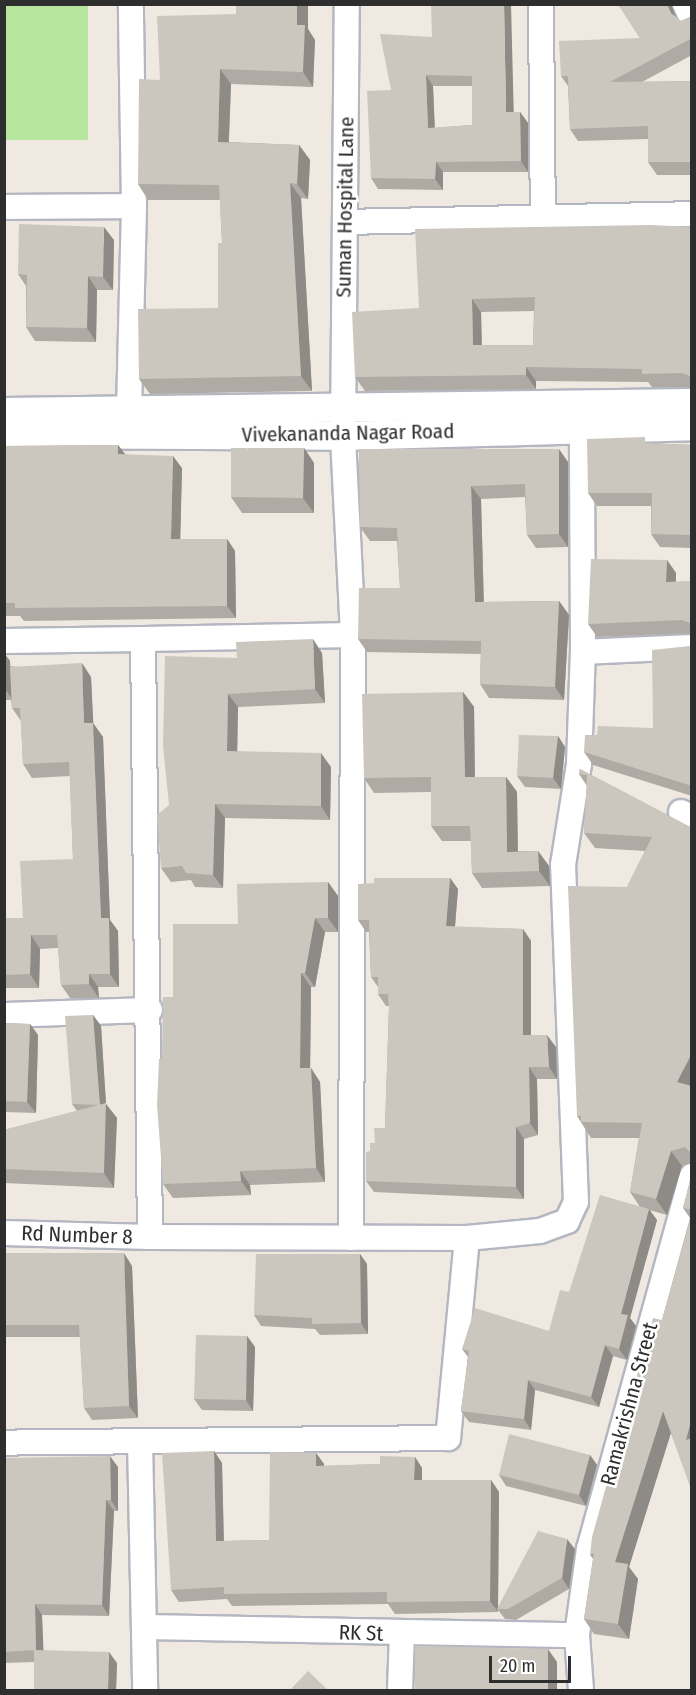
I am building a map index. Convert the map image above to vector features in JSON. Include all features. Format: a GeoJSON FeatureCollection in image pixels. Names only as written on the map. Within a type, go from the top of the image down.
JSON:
{"type":"FeatureCollection","features":[{"type":"Feature","properties":{"kind":"street"},"geometry":{"type":"LineString","coordinates":[[129,411],[134,206],[131,4]]}},
{"type":"Feature","properties":{"kind":"street","name":"Suman Hospital Lane"},"geometry":{"type":"LineString","coordinates":[[347,4],[343,423],[353,635],[351,1238]]}},
{"type":"Feature","properties":{"kind":"street"},"geometry":{"type":"LineString","coordinates":[[541,4],[543,217]]}},
{"type":"Feature","properties":{"kind":"street"},"geometry":{"type":"LineString","coordinates":[[685,4],[692,19]]}},
{"type":"Feature","properties":{"kind":"street"},"geometry":{"type":"LineString","coordinates":[[4,207],[134,206]]}},
{"type":"Feature","properties":{"kind":"street"},"geometry":{"type":"LineString","coordinates":[[345,222],[692,214]]}},
{"type":"Feature","properties":{"kind":"street","name":"Vivekananda Nagar Road"},"geometry":{"type":"LineString","coordinates":[[4,434],[343,423],[692,403]]}},
{"type":"Feature","properties":{"kind":"street","name":"Vivekananda Nagar Road"},"geometry":{"type":"LineString","coordinates":[[4,412],[129,411],[343,423],[582,427],[692,426]]}},
{"type":"Feature","properties":{"kind":"street","name":"Rd Number 8"},"geometry":{"type":"LineString","coordinates":[[4,1233],[150,1237],[467,1238],[540,1231],[567,1221],[576,1202],[563,865],[579,764],[584,652],[582,427]]}},
{"type":"Feature","properties":{"kind":"street"},"geometry":{"type":"LineString","coordinates":[[4,642],[353,635]]}},
{"type":"Feature","properties":{"kind":"street"},"geometry":{"type":"LineString","coordinates":[[143,639],[150,1010],[150,1237]]}},
{"type":"Feature","properties":{"kind":"street"},"geometry":{"type":"LineString","coordinates":[[584,652],[692,647]]}},
{"type":"Feature","properties":{"kind":"street"},"geometry":{"type":"LineString","coordinates":[[4,1015],[150,1010]]}},
{"type":"Feature","properties":{"kind":"street","name":"Ramakrishna Street"},"geometry":{"type":"LineString","coordinates":[[581,1690],[577,1635],[589,1549],[692,1176]]}},
{"type":"Feature","properties":{"kind":"street"},"geometry":{"type":"LineString","coordinates":[[4,1443],[448,1437],[467,1238]]}},
{"type":"Feature","properties":{"kind":"street"},"geometry":{"type":"LineString","coordinates":[[140,1441],[145,1690]]}},
{"type":"Feature","properties":{"kind":"street","name":"RK St"},"geometry":{"type":"LineString","coordinates":[[145,1627],[402,1634],[577,1635]]}},
{"type":"Feature","properties":{"kind":"street"},"geometry":{"type":"LineString","coordinates":[[400,1690],[402,1634]]}},
{"type":"Feature","properties":{"kind":"green space"},"geometry":{"type":"Polygon","coordinates":[[[5,4],[88,5],[88,140],[5,140],[5,4]]]}},
{"type":"Feature","properties":{"kind":"building"},"geometry":{"type":"Polygon","coordinates":[[[236,4],[297,4],[297,25],[305,25],[303,72],[220,69],[218,142],[299,145],[297,184],[290,183],[301,376],[139,379],[138,309],[218,308],[218,243],[222,243],[219,185],[138,184],[139,79],[160,80],[157,16],[236,14],[236,4]]]}},
{"type":"Feature","properties":{"kind":"building"},"geometry":{"type":"Polygon","coordinates":[[[431,4],[504,4],[506,112],[520,112],[521,161],[436,162],[435,179],[371,178],[367,91],[391,90],[380,34],[432,37],[431,4]],[[426,75],[428,128],[472,125],[472,76],[426,75]]]}},
{"type":"Feature","properties":{"kind":"building"},"geometry":{"type":"Polygon","coordinates":[[[618,4],[667,4],[671,13],[681,21],[692,16],[692,38],[610,82],[692,81],[692,162],[648,162],[648,126],[570,129],[568,76],[561,76],[559,41],[640,38],[618,4]]]}},
{"type":"Feature","properties":{"kind":"building"},"geometry":{"type":"Polygon","coordinates":[[[19,224],[104,227],[103,277],[88,276],[87,328],[26,327],[27,275],[18,274],[19,224]]]}},
{"type":"Feature","properties":{"kind":"building"},"geometry":{"type":"Polygon","coordinates":[[[651,225],[692,227],[692,377],[682,373],[642,374],[642,369],[526,367],[526,375],[355,377],[352,312],[419,308],[415,229],[651,225]],[[535,297],[472,299],[473,345],[533,345],[535,297]]]}},
{"type":"Feature","properties":{"kind":"building"},"geometry":{"type":"Polygon","coordinates":[[[645,437],[645,443],[692,445],[692,535],[651,534],[652,493],[588,493],[587,439],[645,437]]]}},
{"type":"Feature","properties":{"kind":"building"},"geometry":{"type":"Polygon","coordinates":[[[118,445],[118,454],[173,456],[171,539],[227,539],[227,606],[15,608],[15,603],[4,603],[4,446],[118,445]]]}},
{"type":"Feature","properties":{"kind":"building"},"geometry":{"type":"Polygon","coordinates":[[[231,448],[304,448],[303,498],[231,497],[231,448]]]}},
{"type":"Feature","properties":{"kind":"building"},"geometry":{"type":"Polygon","coordinates":[[[359,449],[559,449],[559,534],[527,535],[525,484],[471,486],[475,602],[559,601],[555,687],[480,684],[481,641],[358,639],[359,588],[400,588],[397,528],[360,527],[359,449]]]}},
{"type":"Feature","properties":{"kind":"building"},"geometry":{"type":"Polygon","coordinates":[[[591,559],[667,560],[666,582],[692,581],[692,624],[682,620],[588,624],[591,559]]]}},
{"type":"Feature","properties":{"kind":"building"},"geometry":{"type":"Polygon","coordinates":[[[313,639],[315,689],[228,694],[227,751],[321,753],[321,806],[215,804],[213,875],[186,873],[182,866],[161,868],[157,815],[169,805],[163,746],[165,656],[237,658],[236,642],[313,639]]]}},
{"type":"Feature","properties":{"kind":"building"},"geometry":{"type":"Polygon","coordinates":[[[692,644],[692,786],[584,752],[585,735],[597,735],[598,726],[653,728],[652,650],[692,644]]]}},
{"type":"Feature","properties":{"kind":"building"},"geometry":{"type":"Polygon","coordinates":[[[82,663],[84,723],[93,723],[101,918],[109,918],[110,974],[89,974],[89,984],[61,985],[57,935],[31,935],[30,974],[4,975],[4,918],[23,918],[20,861],[73,859],[69,762],[23,764],[20,708],[12,708],[10,667],[82,663]]]}},
{"type":"Feature","properties":{"kind":"building"},"geometry":{"type":"Polygon","coordinates":[[[463,692],[465,777],[506,777],[507,852],[538,851],[539,871],[472,873],[470,826],[431,826],[431,777],[364,778],[362,694],[463,692]]]}},
{"type":"Feature","properties":{"kind":"building"},"geometry":{"type":"Polygon","coordinates":[[[519,735],[558,736],[553,778],[517,776],[519,735]]]}},
{"type":"Feature","properties":{"kind":"building"},"geometry":{"type":"Polygon","coordinates":[[[580,769],[692,828],[692,1053],[677,1082],[692,1086],[692,1154],[685,1147],[671,1151],[656,1199],[630,1192],[642,1123],[581,1122],[581,1116],[577,1116],[568,886],[627,887],[652,837],[584,833],[587,775],[579,774],[580,769]]]}},
{"type":"Feature","properties":{"kind":"building"},"geometry":{"type":"Polygon","coordinates":[[[374,878],[450,878],[446,926],[523,929],[523,1035],[547,1035],[549,1067],[529,1067],[530,1123],[516,1127],[516,1187],[366,1181],[366,1152],[370,1151],[370,1143],[375,1143],[374,1128],[385,1128],[389,1009],[388,994],[378,994],[378,977],[371,977],[369,920],[358,920],[358,884],[374,883],[374,878]]]}},
{"type":"Feature","properties":{"kind":"building"},"geometry":{"type":"Polygon","coordinates":[[[328,882],[328,918],[315,918],[305,973],[301,973],[300,1068],[311,1068],[316,1168],[240,1171],[241,1181],[163,1184],[157,1105],[159,1059],[162,1059],[163,997],[173,997],[173,924],[238,924],[237,884],[328,882]]]}},
{"type":"Feature","properties":{"kind":"building"},"geometry":{"type":"Polygon","coordinates":[[[93,1015],[100,1105],[72,1104],[65,1016],[93,1015]]]}},
{"type":"Feature","properties":{"kind":"building"},"geometry":{"type":"Polygon","coordinates":[[[4,1023],[30,1024],[27,1102],[4,1101],[4,1023]]]}},
{"type":"Feature","properties":{"kind":"building"},"geometry":{"type":"Polygon","coordinates":[[[106,1103],[104,1173],[4,1169],[4,1130],[106,1103]]]}},
{"type":"Feature","properties":{"kind":"building"},"geometry":{"type":"Polygon","coordinates":[[[692,1173],[692,1210],[683,1208],[692,1173]]]}},
{"type":"Feature","properties":{"kind":"building"},"geometry":{"type":"Polygon","coordinates":[[[600,1195],[649,1209],[621,1314],[628,1315],[619,1349],[605,1345],[591,1397],[528,1380],[524,1419],[461,1411],[469,1351],[462,1349],[475,1308],[549,1331],[560,1290],[569,1292],[600,1195]]]}},
{"type":"Feature","properties":{"kind":"building"},"geometry":{"type":"Polygon","coordinates":[[[692,1213],[692,1417],[686,1440],[692,1438],[692,1491],[663,1411],[615,1562],[628,1564],[618,1624],[584,1619],[594,1553],[590,1555],[592,1537],[653,1318],[662,1320],[692,1213]]]}},
{"type":"Feature","properties":{"kind":"building"},"geometry":{"type":"Polygon","coordinates":[[[4,1253],[124,1253],[129,1406],[84,1408],[79,1325],[4,1325],[4,1253]]]}},
{"type":"Feature","properties":{"kind":"building"},"geometry":{"type":"Polygon","coordinates":[[[256,1254],[360,1254],[361,1323],[312,1324],[312,1318],[254,1315],[256,1254]]]}},
{"type":"Feature","properties":{"kind":"building"},"geometry":{"type":"Polygon","coordinates":[[[196,1335],[247,1336],[246,1400],[194,1399],[196,1335]]]}},
{"type":"Feature","properties":{"kind":"building"},"geometry":{"type":"Polygon","coordinates":[[[509,1434],[590,1455],[579,1495],[499,1475],[509,1434]]]}},
{"type":"Feature","properties":{"kind":"building"},"geometry":{"type":"Polygon","coordinates":[[[214,1451],[216,1541],[269,1540],[270,1452],[316,1453],[316,1466],[380,1464],[380,1456],[415,1457],[414,1480],[491,1480],[490,1601],[387,1602],[387,1592],[224,1594],[224,1587],[171,1590],[162,1453],[214,1451]]]}},
{"type":"Feature","properties":{"kind":"building"},"geometry":{"type":"Polygon","coordinates":[[[110,1456],[111,1500],[106,1500],[102,1605],[35,1604],[36,1650],[4,1652],[4,1458],[110,1456]]]}},
{"type":"Feature","properties":{"kind":"building"},"geometry":{"type":"Polygon","coordinates":[[[538,1531],[567,1539],[562,1578],[508,1609],[497,1609],[538,1531]]]}},
{"type":"Feature","properties":{"kind":"building"},"geometry":{"type":"Polygon","coordinates":[[[415,1646],[548,1649],[548,1690],[415,1690],[415,1646]]]}},
{"type":"Feature","properties":{"kind":"building"},"geometry":{"type":"Polygon","coordinates":[[[34,1650],[109,1652],[108,1690],[34,1690],[34,1650]]]}},
{"type":"Feature","properties":{"kind":"building"},"geometry":{"type":"Polygon","coordinates":[[[308,1671],[328,1690],[290,1690],[308,1671]]]}}]}
